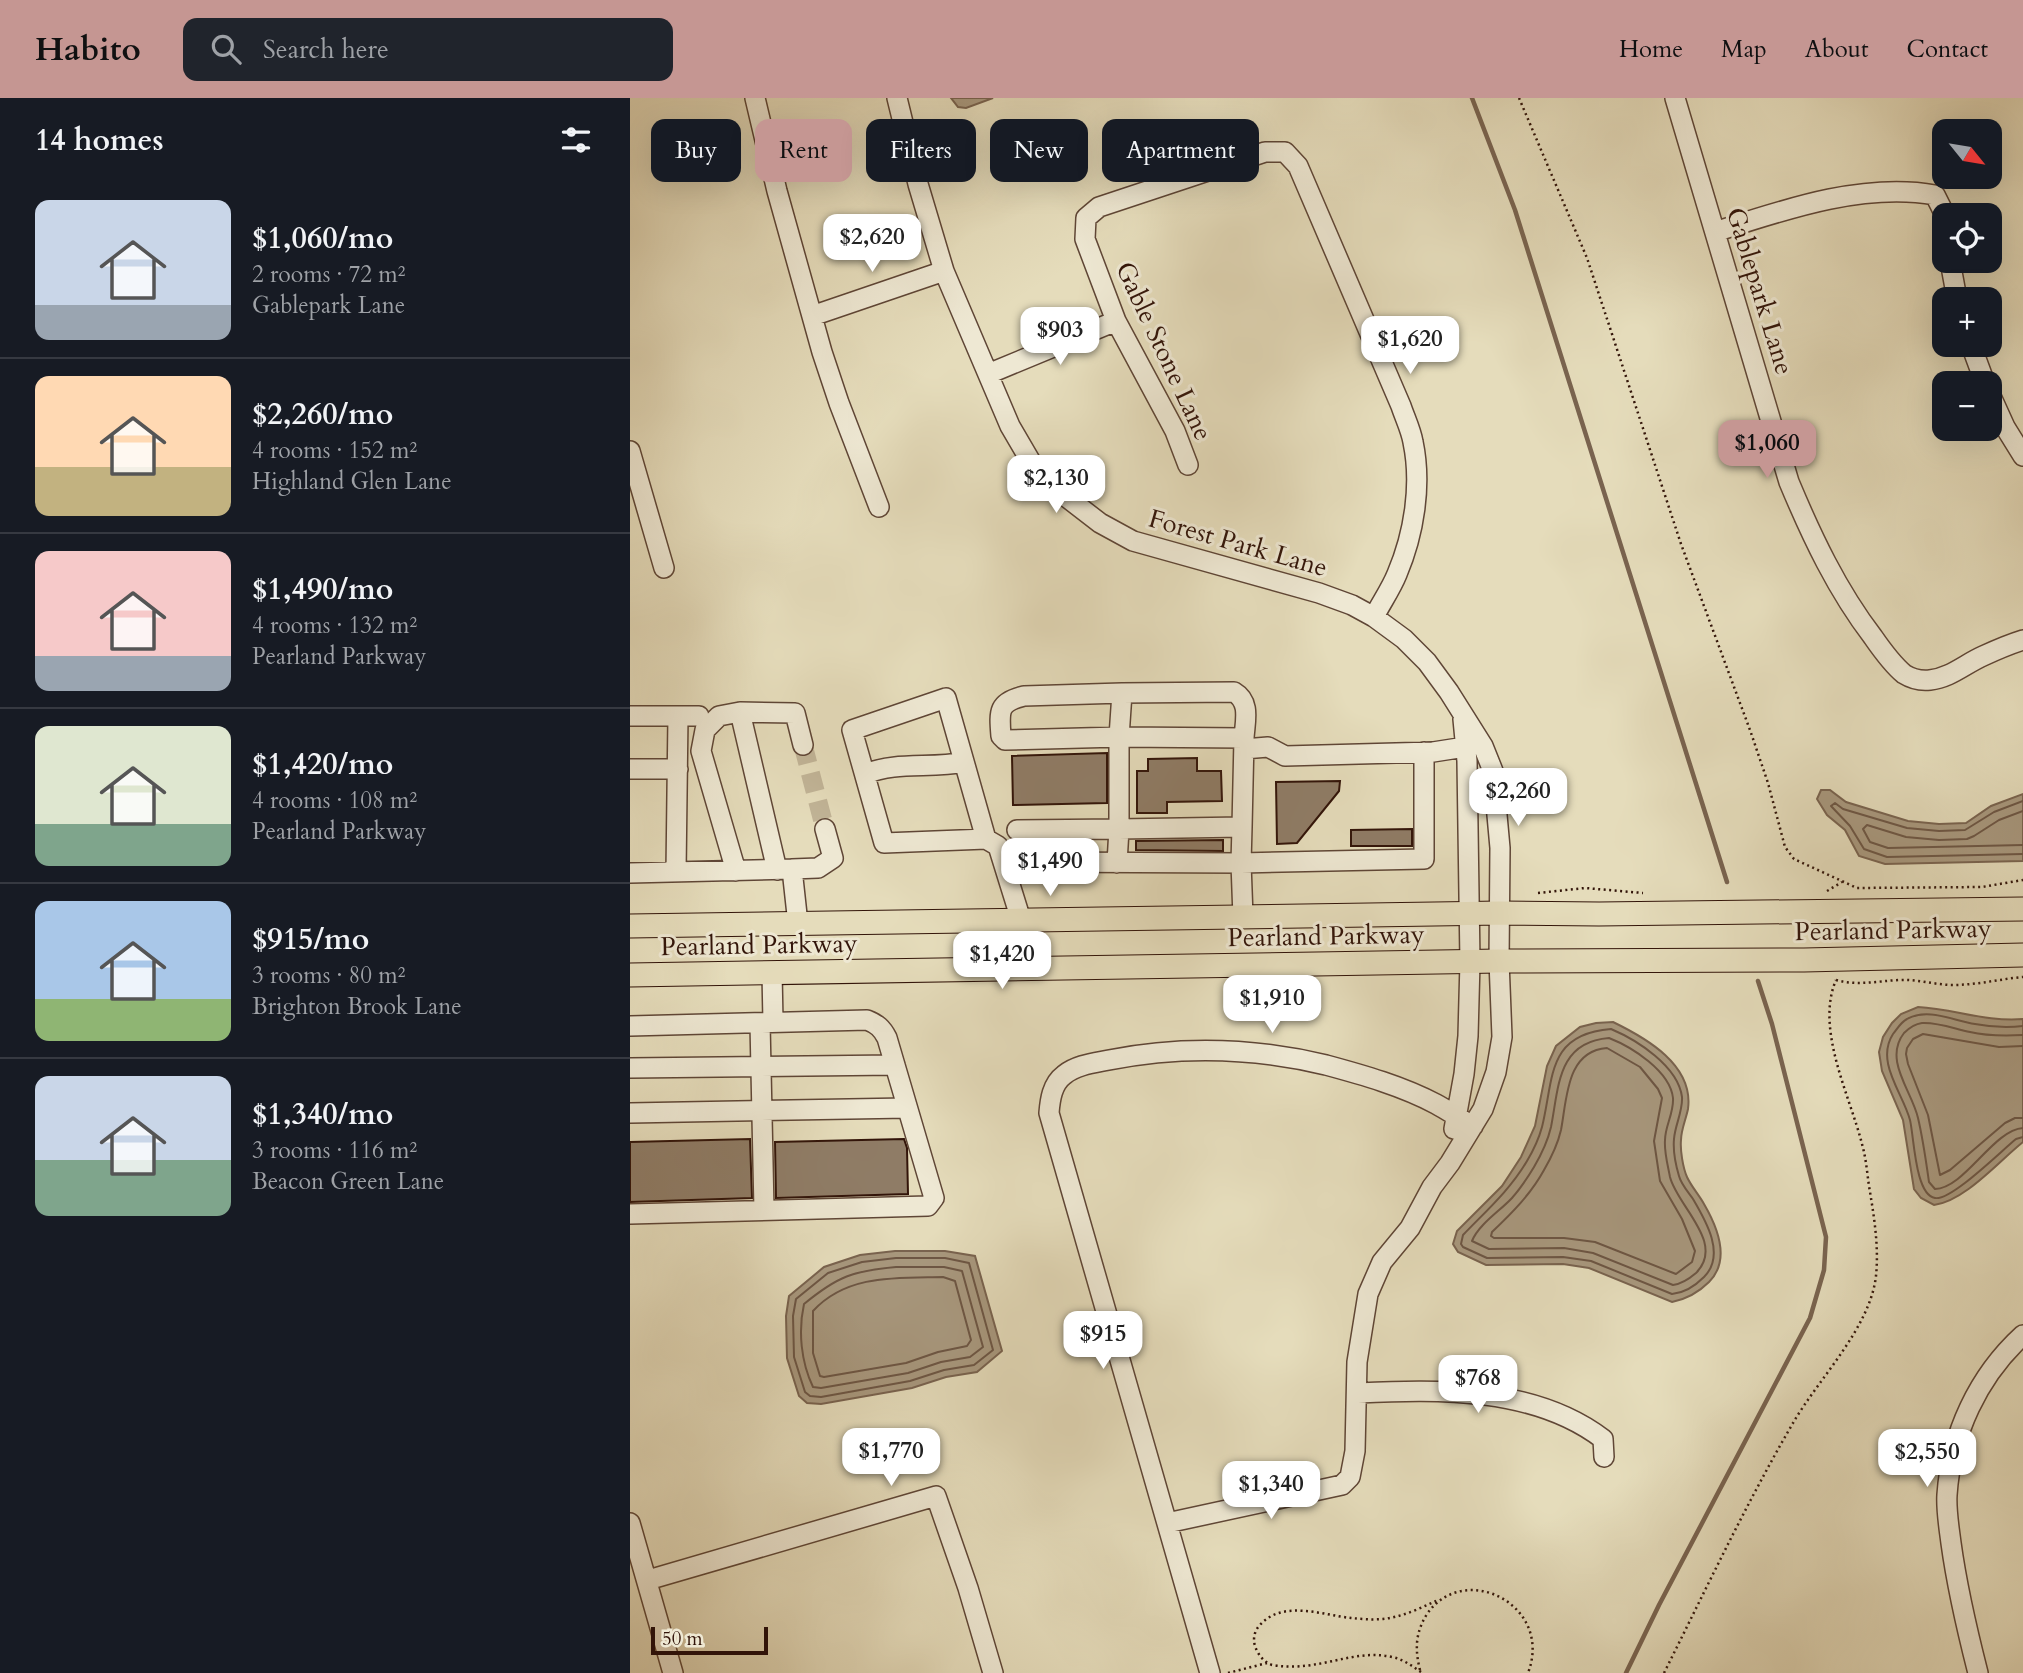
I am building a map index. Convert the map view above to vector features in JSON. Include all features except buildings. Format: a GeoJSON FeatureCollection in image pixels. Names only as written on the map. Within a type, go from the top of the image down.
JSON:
{"type":"FeatureCollection","features":[{"type":"Feature","properties":{"kind":"main road","name":"Pearland Parkway"},"geometry":{"type":"LineString","coordinates":[[630,926],[1500,913],[2023,909]]}},
{"type":"Feature","properties":{"kind":"main road","name":"Pearland Parkway"},"geometry":{"type":"LineString","coordinates":[[630,975],[2023,955]]}},
{"type":"Feature","properties":{"kind":"street"},"geometry":{"type":"LineString","coordinates":[[755,98],[776,191],[812,316],[839,403],[878,507]]}},
{"type":"Feature","properties":{"kind":"street","name":"Forest Park Lane"},"geometry":{"type":"LineString","coordinates":[[897,98],[918,184],[944,271],[1010,426],[1031,462],[1065,496],[1100,523],[1133,541],[1319,593],[1374,617],[1404,639],[1427,662],[1483,746],[1493,771],[1500,848],[1499,961],[1502,1037],[1496,1072],[1483,1109],[1464,1121]]}},
{"type":"Feature","properties":{"kind":"street","name":"Gablepark Lane"},"geometry":{"type":"LineString","coordinates":[[1675,98],[1789,482],[1809,530],[1839,587],[1888,658],[1916,680],[1947,676],[1982,656],[2023,640]]}},
{"type":"Feature","properties":{"kind":"street","name":"Gable Stone Lane"},"geometry":{"type":"LineString","coordinates":[[1188,465],[1175,431],[1116,321],[1085,239],[1086,218],[1099,207],[1252,156],[1265,152],[1285,152],[1298,166],[1413,441],[1416,467],[1415,499],[1410,535],[1396,576],[1374,617]]}},
{"type":"Feature","properties":{"kind":"street"},"geometry":{"type":"LineString","coordinates":[[1715,232],[1824,199],[1913,191],[1935,195],[1939,203]]}},
{"type":"Feature","properties":{"kind":"street"},"geometry":{"type":"LineString","coordinates":[[812,316],[944,271]]}},
{"type":"Feature","properties":{"kind":"street"},"geometry":{"type":"LineString","coordinates":[[988,374],[1116,321]]}},
{"type":"Feature","properties":{"kind":"street"},"geometry":{"type":"LineString","coordinates":[[2002,420],[2023,456]]}},
{"type":"Feature","properties":{"kind":"street"},"geometry":{"type":"LineString","coordinates":[[630,451],[664,568]]}},
{"type":"Feature","properties":{"kind":"street"},"geometry":{"type":"LineString","coordinates":[[1243,917],[1241,863],[1244,743],[1246,704],[1240,695],[1234,692],[1122,693],[1008,699],[1001,709],[1000,719],[1001,736],[1005,740],[1118,737],[1244,743],[1268,747],[1285,756],[1424,752],[1465,747]]}},
{"type":"Feature","properties":{"kind":"street"},"geometry":{"type":"LineString","coordinates":[[1117,863],[1118,737],[1122,693]]}},
{"type":"Feature","properties":{"kind":"street"},"geometry":{"type":"LineString","coordinates":[[986,839],[946,698],[852,730],[884,843],[986,839],[998,846],[1021,920]]}},
{"type":"Feature","properties":{"kind":"street"},"geometry":{"type":"LineString","coordinates":[[740,712],[798,924]]}},
{"type":"Feature","properties":{"kind":"street"},"geometry":{"type":"LineString","coordinates":[[736,871],[701,751],[705,730],[719,716],[740,712],[795,713],[803,745]]}},
{"type":"Feature","properties":{"kind":"street"},"geometry":{"type":"LineString","coordinates":[[1167,1523],[1342,1485],[1350,1477],[1355,1451],[1357,1362],[1368,1294],[1381,1262],[1410,1228],[1432,1186],[1450,1163],[1464,1121],[1470,914],[1462,715]]}},
{"type":"Feature","properties":{"kind":"street"},"geometry":{"type":"LineString","coordinates":[[630,716],[699,716]]}},
{"type":"Feature","properties":{"kind":"street"},"geometry":{"type":"LineString","coordinates":[[676,872],[678,716]]}},
{"type":"Feature","properties":{"kind":"street"},"geometry":{"type":"LineString","coordinates":[[1031,862],[1241,863],[1424,859],[1424,752]]}},
{"type":"Feature","properties":{"kind":"street"},"geometry":{"type":"LineString","coordinates":[[865,774],[883,767],[951,765],[964,762]]}},
{"type":"Feature","properties":{"kind":"street"},"geometry":{"type":"LineString","coordinates":[[630,769],[678,769]]}},
{"type":"Feature","properties":{"kind":"street"},"geometry":{"type":"LineString","coordinates":[[1017,830],[1242,827]]}},
{"type":"Feature","properties":{"kind":"street"},"geometry":{"type":"LineString","coordinates":[[630,873],[818,868],[833,858],[825,829]]}},
{"type":"Feature","properties":{"kind":"street"},"geometry":{"type":"LineString","coordinates":[[764,1210],[761,1066],[772,972]]}},
{"type":"Feature","properties":{"kind":"street"},"geometry":{"type":"LineString","coordinates":[[630,1026],[867,1020],[882,1028],[934,1198],[928,1206],[630,1214]]}},
{"type":"Feature","properties":{"kind":"street"},"geometry":{"type":"LineString","coordinates":[[1210,1673],[1049,1113],[1050,1096],[1062,1075],[1085,1064],[1132,1055],[1174,1051],[1247,1052],[1324,1065],[1369,1078],[1437,1105],[1464,1121]]}},
{"type":"Feature","properties":{"kind":"street"},"geometry":{"type":"LineString","coordinates":[[630,1068],[895,1065]]}},
{"type":"Feature","properties":{"kind":"street"},"geometry":{"type":"LineString","coordinates":[[630,1113],[907,1108]]}},
{"type":"Feature","properties":{"kind":"street"},"geometry":{"type":"LineString","coordinates":[[1978,1673],[1956,1582],[1947,1496],[1952,1456],[1963,1421],[1978,1392],[1996,1364],[2023,1335]]}},
{"type":"Feature","properties":{"kind":"street"},"geometry":{"type":"LineString","coordinates":[[1358,1393],[1436,1391],[1527,1403],[1562,1414],[1587,1427],[1603,1439],[1604,1457]]}},
{"type":"Feature","properties":{"kind":"street"},"geometry":{"type":"LineString","coordinates":[[648,1580],[936,1496],[968,1588],[993,1673]]}},
{"type":"Feature","properties":{"kind":"street"},"geometry":{"type":"LineString","coordinates":[[630,1523],[673,1673]]}},
{"type":"Feature","properties":{"kind":"path"},"geometry":{"type":"LineString","coordinates":[[1520,98],[1587,258],[1681,544],[1768,783],[1785,847],[1794,859],[1857,888],[1982,887],[2023,880]]}},
{"type":"Feature","properties":{"kind":"path"},"geometry":{"type":"LineString","coordinates":[[1825,892],[1842,882]]}},
{"type":"Feature","properties":{"kind":"path"},"geometry":{"type":"LineString","coordinates":[[1536,893],[1585,888],[1654,894]]}},
{"type":"Feature","properties":{"kind":"path"},"geometry":{"type":"LineString","coordinates":[[1664,1673],[1747,1506],[1795,1420],[1854,1333],[1873,1293],[1876,1274],[1876,1229],[1863,1146],[1832,1044],[1830,992],[1836,980]]}},
{"type":"Feature","properties":{"kind":"path"},"geometry":{"type":"LineString","coordinates":[[1267,1663],[1258,1651],[1254,1637],[1261,1624],[1276,1615],[1304,1611],[1348,1618],[1385,1619],[1457,1593],[1476,1591],[1487,1592],[1507,1600],[1523,1615],[1531,1632],[1528,1673]]}},
{"type":"Feature","properties":{"kind":"path"},"geometry":{"type":"LineString","coordinates":[[1421,1672],[1416,1656],[1417,1636],[1438,1600]]}},
{"type":"Feature","properties":{"kind":"path"},"geometry":{"type":"LineString","coordinates":[[1337,1666],[1366,1657],[1391,1657],[1421,1672]]}},
{"type":"Feature","properties":{"kind":"path"},"geometry":{"type":"LineString","coordinates":[[1228,1673],[1267,1663],[1291,1671],[1307,1671]]}},
{"type":"Feature","properties":{"kind":"water"},"geometry":{"type":"Polygon","coordinates":[[[951,98],[993,98],[966,108],[958,107],[951,98]]]}},
{"type":"Feature","properties":{"kind":"water"},"geometry":{"type":"Polygon","coordinates":[[[1821,790],[1830,790],[1846,802],[1908,821],[1939,824],[1966,823],[1991,806],[2023,794],[2023,861],[1885,864],[1859,856],[1845,830],[1827,815],[1817,799],[1821,790]]]}},
{"type":"Feature","properties":{"kind":"water"},"geometry":{"type":"Polygon","coordinates":[[[1918,1007],[1996,1019],[2023,1019],[2023,1142],[1958,1196],[1934,1205],[1921,1198],[1914,1189],[1903,1120],[1882,1071],[1879,1052],[1883,1037],[1892,1023],[1901,1014],[1918,1007]]]}},
{"type":"Feature","properties":{"kind":"water"},"geometry":{"type":"Polygon","coordinates":[[[1613,1022],[1653,1045],[1676,1066],[1683,1079],[1688,1093],[1688,1109],[1681,1136],[1683,1164],[1718,1233],[1721,1254],[1716,1273],[1692,1295],[1672,1302],[1589,1268],[1563,1264],[1486,1265],[1458,1252],[1453,1244],[1457,1231],[1502,1186],[1521,1157],[1535,1126],[1547,1066],[1556,1046],[1580,1027],[1613,1022]]]}},
{"type":"Feature","properties":{"kind":"water"},"geometry":{"type":"Polygon","coordinates":[[[895,1251],[945,1251],[975,1256],[1002,1351],[977,1372],[946,1377],[912,1388],[821,1404],[807,1403],[799,1396],[787,1358],[786,1316],[789,1296],[824,1267],[860,1255],[895,1251]]]}},
{"type":"Feature","properties":{"kind":"waterway"},"geometry":{"type":"LineString","coordinates":[[1472,98],[1515,210],[1727,882]]}},
{"type":"Feature","properties":{"kind":"waterway"},"geometry":{"type":"LineString","coordinates":[[1626,1673],[1810,1318],[1824,1270],[1826,1237],[1772,1024],[1758,981]]}},
{"type":"Feature","properties":{"kind":"tunnel"},"geometry":{"type":"LineString","coordinates":[[803,745],[825,829]]}}]}
